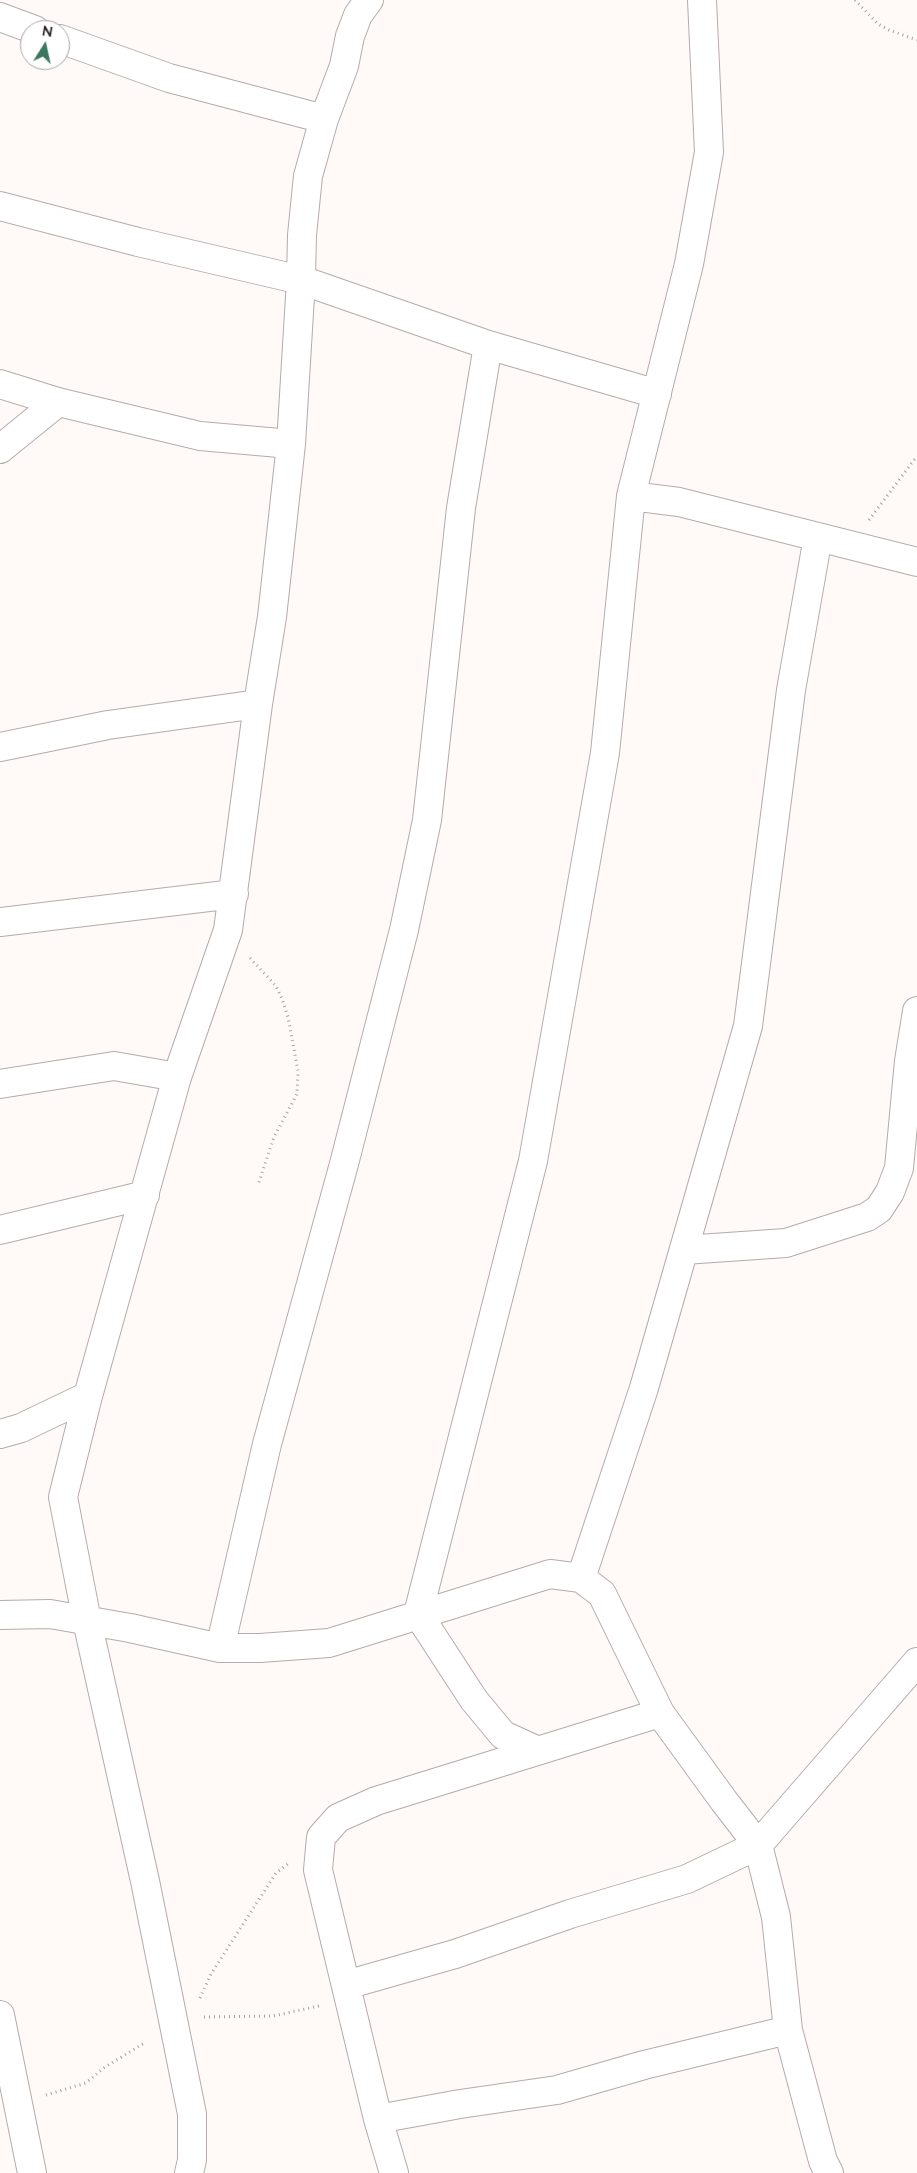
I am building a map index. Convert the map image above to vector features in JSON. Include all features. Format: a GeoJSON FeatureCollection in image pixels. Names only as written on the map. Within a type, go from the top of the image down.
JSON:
{"type":"FeatureCollection","features":[{"type":"Feature","properties":{"kind":"street"},"geometry":{"type":"LineString","coordinates":[[189,2173],[192,2160],[192,2114],[180,2021],[145,1881],[86,1621],[62,1497],[88,1396],[177,1077],[228,930],[258,704],[272,617],[291,444],[302,234],[308,176],[324,120],[344,66],[350,36],[358,15],[369,0]]}},
{"type":"Feature","properties":{"kind":"street"},"geometry":{"type":"LineString","coordinates":[[536,1750],[503,1735],[474,1700],[418,1614],[533,1161],[604,753],[631,496],[689,264],[709,152],[702,0]]}},
{"type":"Feature","properties":{"kind":"street"},"geometry":{"type":"LineString","coordinates":[[0,17],[20,24]]}},
{"type":"Feature","properties":{"kind":"street"},"geometry":{"type":"LineString","coordinates":[[70,43],[169,78],[324,120]]}},
{"type":"Feature","properties":{"kind":"street"},"geometry":{"type":"LineString","coordinates":[[0,206],[138,242],[301,280],[488,345],[656,394]]}},
{"type":"Feature","properties":{"kind":"street"},"geometry":{"type":"LineString","coordinates":[[220,1648],[267,1444],[344,1164],[404,930],[425,829],[462,508],[488,345]]}},
{"type":"Feature","properties":{"kind":"street"},"geometry":{"type":"LineString","coordinates":[[0,384],[58,402],[200,436],[291,444]]}},
{"type":"Feature","properties":{"kind":"street"},"geometry":{"type":"LineString","coordinates":[[0,449],[58,402]]}},
{"type":"Feature","properties":{"kind":"street"},"geometry":{"type":"LineString","coordinates":[[631,496],[679,502],[917,562]]}},
{"type":"Feature","properties":{"kind":"street"},"geometry":{"type":"LineString","coordinates":[[581,1578],[644,1388],[748,1026],[791,690],[818,537]]}},
{"type":"Feature","properties":{"kind":"street"},"geometry":{"type":"LineString","coordinates":[[0,747],[108,725],[258,704]]}},
{"type":"Feature","properties":{"kind":"street"},"geometry":{"type":"LineString","coordinates":[[0,922],[234,894]]}},
{"type":"Feature","properties":{"kind":"street"},"geometry":{"type":"LineString","coordinates":[[684,1250],[786,1242],[867,1218],[880,1209],[890,1192],[899,1168],[917,1011]]}},
{"type":"Feature","properties":{"kind":"street"},"geometry":{"type":"LineString","coordinates":[[0,1084],[114,1066],[177,1077]]}},
{"type":"Feature","properties":{"kind":"street"},"geometry":{"type":"LineString","coordinates":[[0,1230],[145,1195]]}},
{"type":"Feature","properties":{"kind":"street"},"geometry":{"type":"LineString","coordinates":[[0,1434],[21,1428],[88,1396]]}},
{"type":"Feature","properties":{"kind":"street"},"geometry":{"type":"LineString","coordinates":[[0,1615],[50,1614],[130,1628],[220,1648],[260,1648],[329,1643],[550,1574],[581,1578],[602,1594],[660,1713],[758,1845],[776,1917],[788,2030],[829,2173]]}},
{"type":"Feature","properties":{"kind":"street"},"geometry":{"type":"LineString","coordinates":[[347,1992],[570,1914],[687,1879],[758,1845],[917,1662]]}},
{"type":"Feature","properties":{"kind":"street"},"geometry":{"type":"LineString","coordinates":[[394,2173],[378,2119],[318,1870],[321,1837],[338,1818],[376,1801],[660,1713]]}},
{"type":"Feature","properties":{"kind":"street"},"geometry":{"type":"LineString","coordinates":[[0,2015],[32,2173]]}},
{"type":"Feature","properties":{"kind":"street"},"geometry":{"type":"LineString","coordinates":[[378,2119],[460,2104],[557,2090],[644,2065],[788,2030]]}},
{"type":"Feature","properties":{"kind":"path"},"geometry":{"type":"LineString","coordinates":[[855,0],[878,24],[917,40]]}},
{"type":"Feature","properties":{"kind":"path"},"geometry":{"type":"LineString","coordinates":[[849,546],[917,456]]}},
{"type":"Feature","properties":{"kind":"path"},"geometry":{"type":"LineString","coordinates":[[228,930],[276,986],[288,1018],[298,1071],[297,1094],[274,1137],[258,1185]]}},
{"type":"Feature","properties":{"kind":"path"},"geometry":{"type":"LineString","coordinates":[[18,2106],[86,2083],[105,2067],[180,2021],[197,2003],[211,1974],[276,1873],[321,1837]]}},
{"type":"Feature","properties":{"kind":"path"},"geometry":{"type":"LineString","coordinates":[[180,2021],[273,2016],[347,1992]]}}]}
